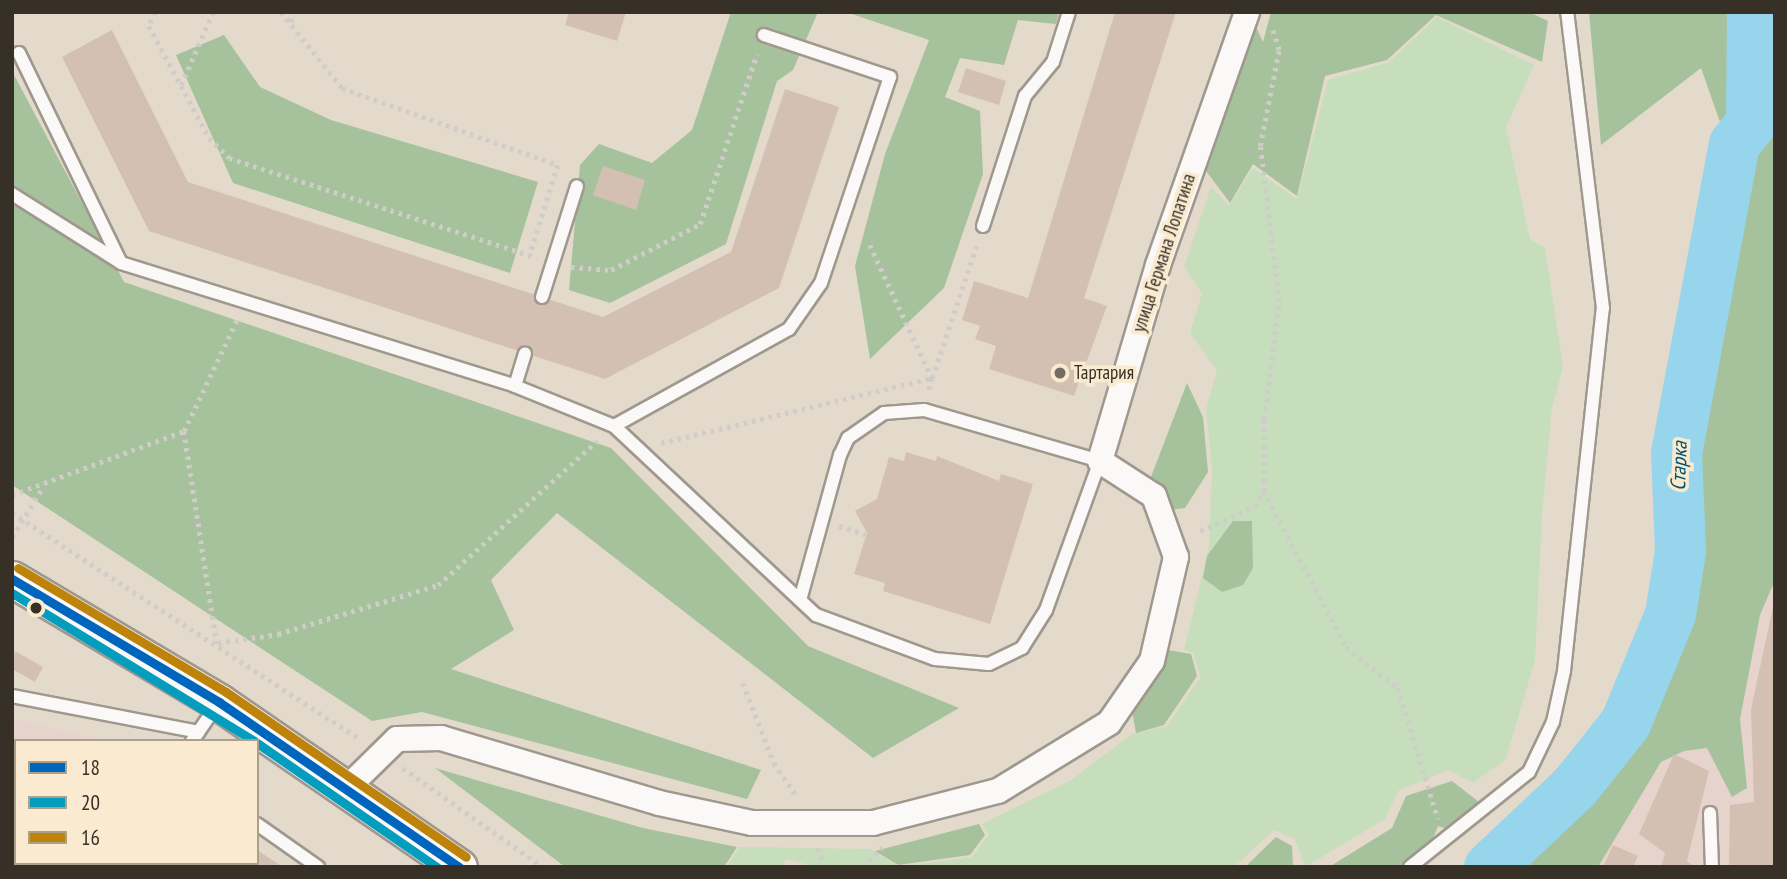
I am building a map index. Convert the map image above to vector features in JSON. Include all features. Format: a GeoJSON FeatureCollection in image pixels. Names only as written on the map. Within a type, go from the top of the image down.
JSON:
{"type":"FeatureCollection","features":[{"type":"Feature","properties":{"kind":"main road"},"geometry":{"type":"LineString","coordinates":[[12,579],[219,702],[349,786],[459,867]]}},
{"type":"Feature","properties":{"kind":"street","name":"улица Германа Лопатина"},"geometry":{"type":"LineString","coordinates":[[1100,461],[1158,265],[1247,12]]}},
{"type":"Feature","properties":{"kind":"street"},"geometry":{"type":"LineString","coordinates":[[349,786],[397,739],[441,738],[659,803],[752,823],[810,826],[873,823],[985,794],[1075,749],[1129,700],[1152,661],[1173,589],[1170,527],[1154,496],[1100,461]]}},
{"type":"Feature","properties":{"kind":"lane"},"geometry":{"type":"LineString","coordinates":[[983,226],[1025,96],[1054,62],[1069,12]]}},
{"type":"Feature","properties":{"kind":"lane"},"geometry":{"type":"LineString","coordinates":[[1410,867],[1529,772],[1553,722],[1564,671],[1604,308],[1567,12]]}},
{"type":"Feature","properties":{"kind":"lane"},"geometry":{"type":"LineString","coordinates":[[614,426],[789,329],[807,312],[821,283],[890,77],[764,35]]}},
{"type":"Feature","properties":{"kind":"lane"},"geometry":{"type":"LineString","coordinates":[[19,53],[121,263]]}},
{"type":"Feature","properties":{"kind":"lane"},"geometry":{"type":"LineString","coordinates":[[542,297],[577,186]]}},
{"type":"Feature","properties":{"kind":"lane"},"geometry":{"type":"LineString","coordinates":[[12,194],[121,263],[514,386],[614,426],[800,600],[835,626],[935,659],[989,664],[1009,657],[1036,630],[1046,610],[1100,461],[924,410],[884,413],[848,438],[800,600]]}},
{"type":"Feature","properties":{"kind":"lane"},"geometry":{"type":"LineString","coordinates":[[514,386],[525,353]]}},
{"type":"Feature","properties":{"kind":"lane"},"geometry":{"type":"LineString","coordinates":[[12,696],[197,738],[219,702]]}},
{"type":"Feature","properties":{"kind":"lane"},"geometry":{"type":"LineString","coordinates":[[1710,813],[1712,867]]}},
{"type":"Feature","properties":{"kind":"lane"},"geometry":{"type":"LineString","coordinates":[[259,825],[318,867]]}},
{"type":"Feature","properties":{"kind":"path"},"geometry":{"type":"LineString","coordinates":[[155,12],[149,26],[209,138],[237,163],[553,262],[611,270],[700,224],[764,35]]}},
{"type":"Feature","properties":{"kind":"path"},"geometry":{"type":"LineString","coordinates":[[181,86],[213,12]]}},
{"type":"Feature","properties":{"kind":"path"},"geometry":{"type":"LineString","coordinates":[[281,12],[342,88],[558,165],[530,255]]}},
{"type":"Feature","properties":{"kind":"path"},"geometry":{"type":"LineString","coordinates":[[290,23],[294,12]]}},
{"type":"Feature","properties":{"kind":"path"},"geometry":{"type":"LineString","coordinates":[[1265,12],[1279,50],[1260,146],[1279,302],[1264,419],[1264,491],[1346,647],[1398,688],[1445,841]]}},
{"type":"Feature","properties":{"kind":"path"},"geometry":{"type":"LineString","coordinates":[[924,410],[932,378],[983,226]]}},
{"type":"Feature","properties":{"kind":"path"},"geometry":{"type":"LineString","coordinates":[[870,245],[932,378]]}},
{"type":"Feature","properties":{"kind":"path"},"geometry":{"type":"LineString","coordinates":[[217,643],[184,431],[246,301]]}},
{"type":"Feature","properties":{"kind":"path"},"geometry":{"type":"LineString","coordinates":[[637,448],[932,378]]}},
{"type":"Feature","properties":{"kind":"path"},"geometry":{"type":"LineString","coordinates":[[12,513],[217,643],[278,634],[438,585],[614,426]]}},
{"type":"Feature","properties":{"kind":"path"},"geometry":{"type":"LineString","coordinates":[[12,495],[44,486],[184,431]]}},
{"type":"Feature","properties":{"kind":"path"},"geometry":{"type":"LineString","coordinates":[[12,537],[44,486]]}},
{"type":"Feature","properties":{"kind":"path"},"geometry":{"type":"LineString","coordinates":[[1200,531],[1255,506],[1264,491]]}},
{"type":"Feature","properties":{"kind":"path"},"geometry":{"type":"LineString","coordinates":[[838,526],[866,535]]}},
{"type":"Feature","properties":{"kind":"path"},"geometry":{"type":"LineString","coordinates":[[743,683],[774,763],[810,826],[825,867]]}},
{"type":"Feature","properties":{"kind":"path"},"geometry":{"type":"LineString","coordinates":[[863,867],[881,853],[883,841]]}},
{"type":"Feature","properties":{"kind":"shaded area"},"geometry":{"type":"Polygon","coordinates":[[[1775,317],[1775,867],[1505,867],[1625,764],[1775,317]]]}},
{"type":"Feature","properties":{"kind":"shaded area"},"geometry":{"type":"Polygon","coordinates":[[[12,718],[95,739],[14,739],[14,865],[185,867],[12,867],[12,718]]]}},
{"type":"Feature","properties":{"kind":"green space"},"geometry":{"type":"Polygon","coordinates":[[[731,12],[818,12],[793,70],[777,81],[726,244],[610,303],[569,290],[580,165],[599,144],[652,163],[692,130],[731,12]]]}},
{"type":"Feature","properties":{"kind":"green space"},"geometry":{"type":"Polygon","coordinates":[[[846,12],[1059,12],[1056,24],[1018,20],[1004,65],[960,58],[945,97],[980,111],[983,174],[944,288],[870,359],[855,266],[885,154],[929,40],[846,12]]]}},
{"type":"Feature","properties":{"kind":"green space"},"geometry":{"type":"Polygon","coordinates":[[[1235,12],[1249,12],[1263,42],[1271,12],[1529,12],[1548,21],[1542,62],[1436,15],[1387,60],[1325,76],[1297,196],[1253,164],[1230,203],[1200,163],[1170,193],[1235,12]]]}},
{"type":"Feature","properties":{"kind":"green space"},"geometry":{"type":"Polygon","coordinates":[[[1589,12],[1775,12],[1775,580],[1760,615],[1740,719],[1747,788],[1732,797],[1707,748],[1684,751],[1661,762],[1598,867],[1478,867],[1593,741],[1670,574],[1661,399],[1720,122],[1701,68],[1601,145],[1589,12]]]}},
{"type":"Feature","properties":{"kind":"green space"},"geometry":{"type":"Polygon","coordinates":[[[1437,17],[1534,65],[1506,127],[1530,239],[1545,248],[1563,367],[1552,408],[1542,515],[1535,660],[1506,759],[1473,783],[1448,770],[1398,791],[1385,819],[1305,867],[1295,839],[1274,830],[1234,867],[899,867],[972,857],[989,834],[982,824],[1071,780],[1132,734],[1167,726],[1201,677],[1193,653],[1184,650],[1209,547],[1212,469],[1206,410],[1217,370],[1190,333],[1202,293],[1184,267],[1211,187],[1229,206],[1253,168],[1297,199],[1328,80],[1389,62],[1437,17]]]}},
{"type":"Feature","properties":{"kind":"green space"},"geometry":{"type":"Polygon","coordinates":[[[224,35],[260,87],[331,120],[538,182],[510,273],[233,183],[176,55],[224,35]]]}},
{"type":"Feature","properties":{"kind":"green space"},"geometry":{"type":"Polygon","coordinates":[[[12,71],[124,282],[611,448],[808,646],[959,708],[873,758],[557,513],[491,580],[514,630],[451,669],[761,770],[747,799],[422,712],[372,721],[12,485],[12,71]]]}},
{"type":"Feature","properties":{"kind":"green space"},"geometry":{"type":"Polygon","coordinates":[[[1187,383],[1203,417],[1208,472],[1185,508],[1156,512],[1149,482],[1187,383]]]}},
{"type":"Feature","properties":{"kind":"green space"},"geometry":{"type":"Polygon","coordinates":[[[1233,521],[1252,521],[1253,568],[1243,585],[1222,592],[1203,578],[1207,556],[1233,521]]]}},
{"type":"Feature","properties":{"kind":"green space"},"geometry":{"type":"Polygon","coordinates":[[[1162,649],[1191,654],[1197,676],[1164,725],[1136,733],[1131,705],[1162,649]]]}},
{"type":"Feature","properties":{"kind":"green space"},"geometry":{"type":"Polygon","coordinates":[[[435,768],[643,828],[737,847],[724,867],[565,867],[435,768]]]}},
{"type":"Feature","properties":{"kind":"green space"},"geometry":{"type":"Polygon","coordinates":[[[1452,781],[1479,802],[1465,835],[1438,826],[1421,867],[1329,867],[1392,828],[1406,796],[1452,781]]]}},
{"type":"Feature","properties":{"kind":"green space"},"geometry":{"type":"Polygon","coordinates":[[[979,824],[985,835],[970,855],[898,865],[875,851],[979,824]]]}},
{"type":"Feature","properties":{"kind":"green space"},"geometry":{"type":"Polygon","coordinates":[[[1276,837],[1292,846],[1293,867],[1245,867],[1276,837]]]}},
{"type":"Feature","properties":{"kind":"green space"},"geometry":{"type":"Polygon","coordinates":[[[739,847],[871,849],[899,867],[817,867],[785,859],[784,867],[727,867],[739,847]]]}},
{"type":"Feature","properties":{"kind":"building"},"geometry":{"type":"Polygon","coordinates":[[[569,12],[626,12],[617,41],[565,25],[569,12]]]}},
{"type":"Feature","properties":{"kind":"building"},"geometry":{"type":"Polygon","coordinates":[[[1115,12],[1176,12],[1084,298],[1107,306],[1074,396],[989,369],[996,346],[975,339],[980,326],[962,320],[974,281],[1028,298],[1115,12]]]}},
{"type":"Feature","properties":{"kind":"building"},"geometry":{"type":"Polygon","coordinates":[[[112,30],[188,182],[603,317],[731,252],[785,89],[839,107],[779,288],[605,379],[149,231],[62,57],[112,30]]]}},
{"type":"Feature","properties":{"kind":"building"},"geometry":{"type":"Polygon","coordinates":[[[966,68],[1006,81],[999,105],[958,92],[966,68]]]}},
{"type":"Feature","properties":{"kind":"building"},"geometry":{"type":"Polygon","coordinates":[[[603,166],[645,180],[636,210],[593,195],[603,166]]]}},
{"type":"Feature","properties":{"kind":"building"},"geometry":{"type":"Polygon","coordinates":[[[906,452],[936,461],[937,456],[999,481],[1001,474],[1033,484],[990,624],[883,591],[885,583],[854,574],[867,533],[855,511],[877,499],[889,457],[904,461],[906,452]]]}},
{"type":"Feature","properties":{"kind":"building"},"geometry":{"type":"Polygon","coordinates":[[[1775,598],[1775,867],[1729,867],[1730,805],[1754,802],[1751,709],[1775,598]]]}},
{"type":"Feature","properties":{"kind":"building"},"geometry":{"type":"Polygon","coordinates":[[[15,651],[43,667],[35,682],[12,669],[15,651]]]}},
{"type":"Feature","properties":{"kind":"building"},"geometry":{"type":"Polygon","coordinates":[[[12,740],[14,812],[12,812],[12,740]]]}},
{"type":"Feature","properties":{"kind":"building"},"geometry":{"type":"Polygon","coordinates":[[[1674,754],[1709,771],[1687,861],[1695,867],[1661,867],[1665,853],[1639,834],[1674,754]]]}},
{"type":"Feature","properties":{"kind":"building"},"geometry":{"type":"Polygon","coordinates":[[[12,842],[14,865],[100,867],[12,867],[12,842]]]}},
{"type":"Feature","properties":{"kind":"building"},"geometry":{"type":"Polygon","coordinates":[[[1613,845],[1638,856],[1633,867],[1603,867],[1613,845]]]}},
{"type":"Feature","properties":{"kind":"building"},"geometry":{"type":"Polygon","coordinates":[[[259,851],[283,867],[185,867],[259,865],[259,851]]]}},
{"type":"Feature","properties":{"kind":"waterway","name":"Старка"},"geometry":{"type":"LineString","coordinates":[[1489,867],[1574,787],[1625,723],[1670,614],[1680,551],[1676,453],[1734,144],[1751,122],[1752,12]]}},
{"type":"Feature","properties":{"kind":"transit line","name":"16"},"geometry":{"type":"LineString","coordinates":[[18,568],[226,692],[466,857]]}},
{"type":"Feature","properties":{"kind":"transit line","name":"18"},"geometry":{"type":"LineString","coordinates":[[12,579],[219,702],[459,867]]}},
{"type":"Feature","properties":{"kind":"transit line","name":"20"},"geometry":{"type":"LineString","coordinates":[[12,593],[251,739]]}},
{"type":"Feature","properties":{"kind":"transit line","name":"20"},"geometry":{"type":"LineString","coordinates":[[259,744],[437,867]]}},
{"type":"Feature","properties":{"kind":"place","name":"Тартария"},"geometry":{"type":"Point","coordinates":[1060,373]}}]}
